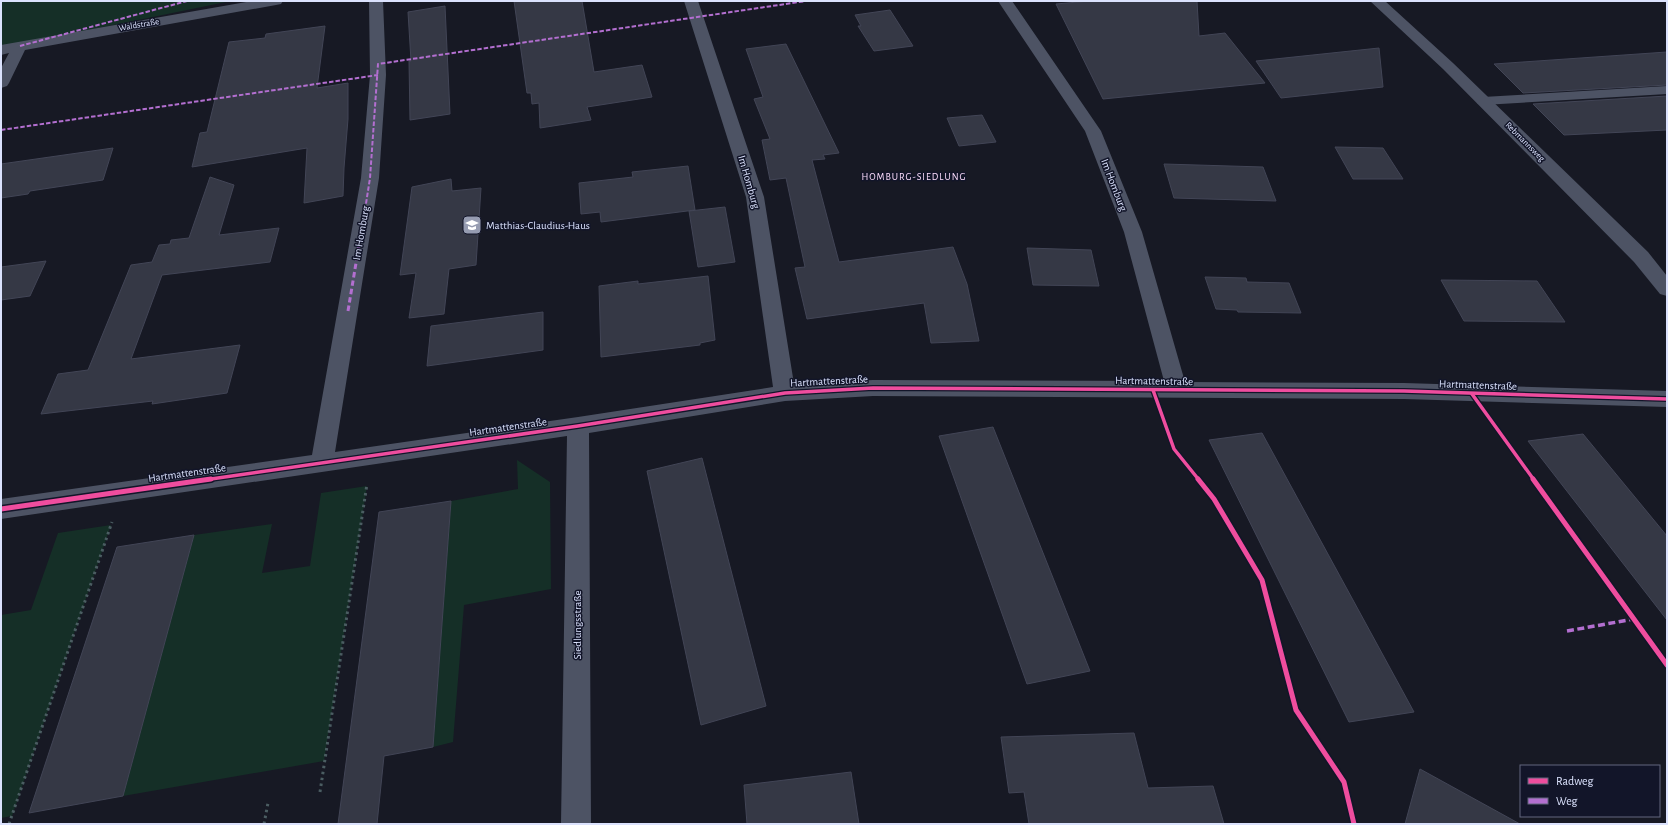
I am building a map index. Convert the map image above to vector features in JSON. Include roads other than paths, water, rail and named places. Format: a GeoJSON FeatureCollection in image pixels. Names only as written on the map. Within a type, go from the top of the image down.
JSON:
{"type":"FeatureCollection","features":[{"type":"Feature","properties":{"kind":"street","name":"Waldstraße"},"geometry":{"type":"LineString","coordinates":[[1,50],[276,1]]}},
{"type":"Feature","properties":{"kind":"street","name":"Im Homburg"},"geometry":{"type":"LineString","coordinates":[[322,463],[370,178],[378,75],[376,1]]}},
{"type":"Feature","properties":{"kind":"street","name":"Im Homburg"},"geometry":{"type":"LineString","coordinates":[[691,1],[755,197],[786,393]]}},
{"type":"Feature","properties":{"kind":"street","name":"Im Homburg"},"geometry":{"type":"LineString","coordinates":[[1005,1],[1093,131],[1132,232],[1177,390]]}},
{"type":"Feature","properties":{"kind":"street","name":"Rebmannsweg"},"geometry":{"type":"LineString","coordinates":[[1376,1],[1483,101],[1641,257],[1667,289]]}},
{"type":"Feature","properties":{"kind":"street"},"geometry":{"type":"LineString","coordinates":[[1,83],[20,46]]}},
{"type":"Feature","properties":{"kind":"street","name":"Hartmattenstraße"},"geometry":{"type":"LineString","coordinates":[[1,509],[578,426],[786,393],[873,388],[1404,391],[1667,399]]}},
{"type":"Feature","properties":{"kind":"street","name":"Siedlungsstraße"},"geometry":{"type":"LineString","coordinates":[[576,824],[578,426]]}},
{"type":"Feature","properties":{"kind":"lane"},"geometry":{"type":"LineString","coordinates":[[1483,101],[1667,90]]}},
{"type":"Feature","properties":{"kind":"place","name":"Matthias-Claudius-Haus"},"geometry":{"type":"Point","coordinates":[472,225]}},
{"type":"Feature","properties":{"kind":"district","name":"HOMBURG-SIEDLUNG"},"geometry":{"type":"Point","coordinates":[914,177]}}]}
